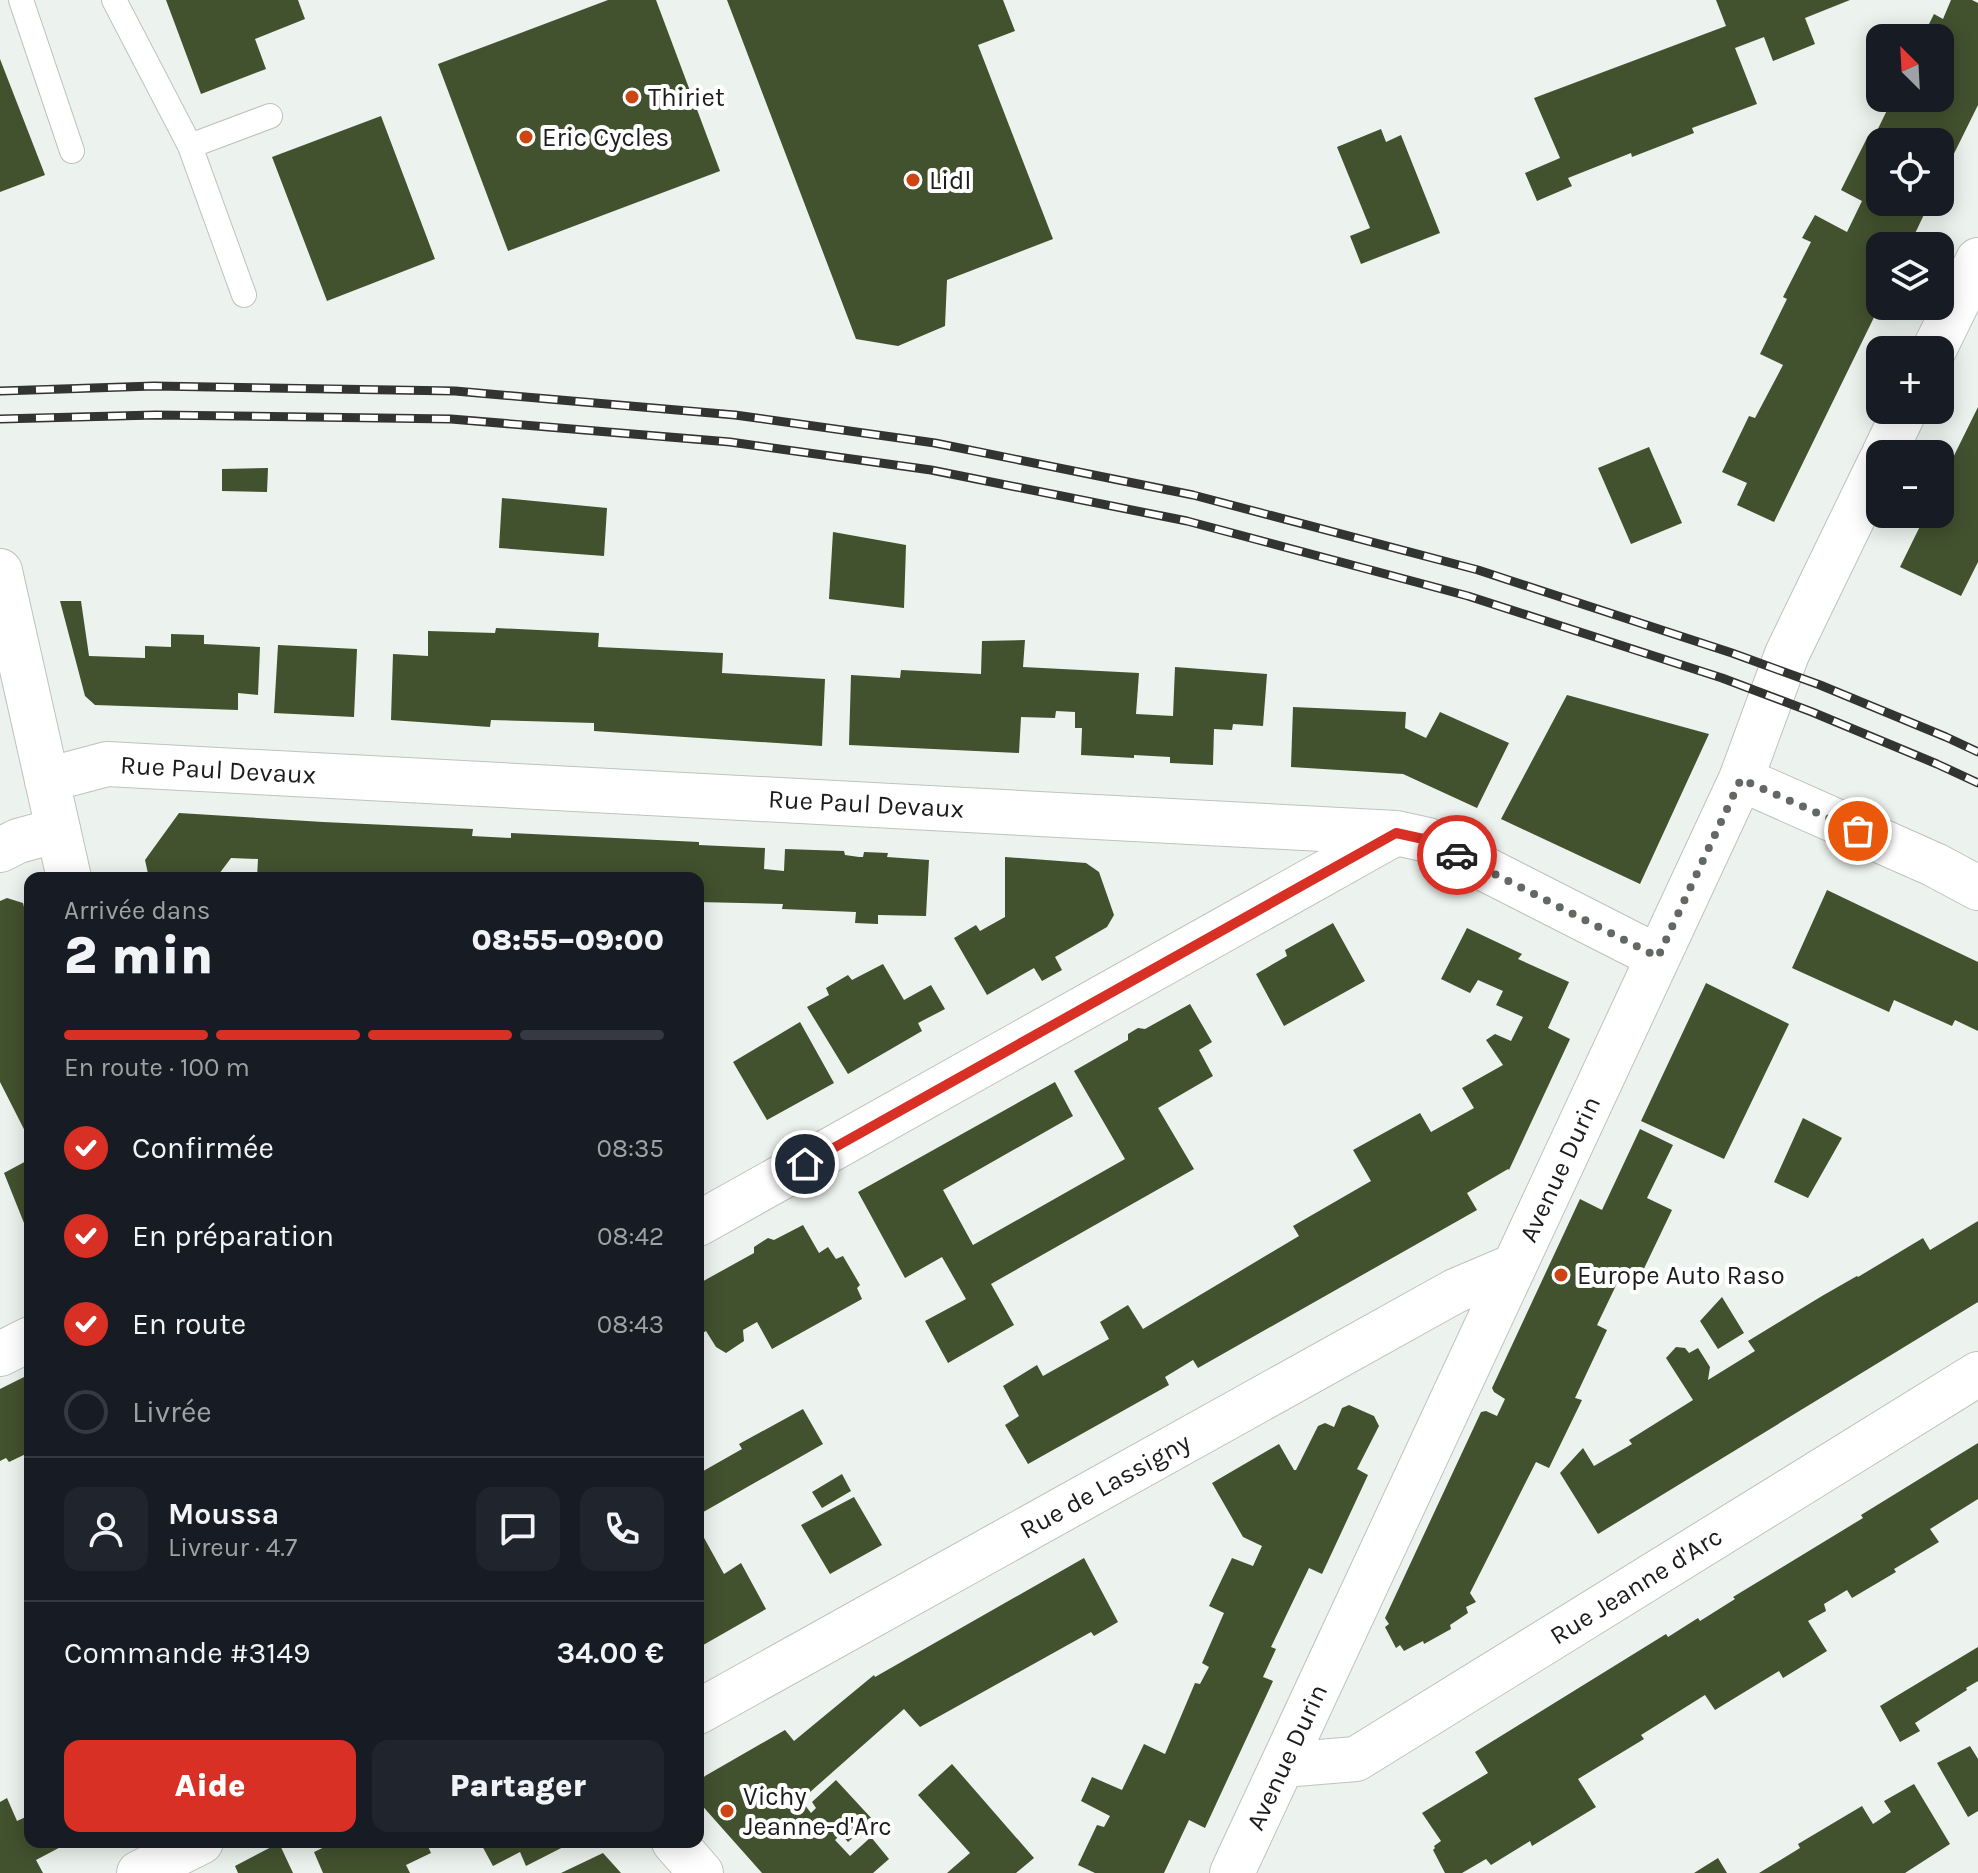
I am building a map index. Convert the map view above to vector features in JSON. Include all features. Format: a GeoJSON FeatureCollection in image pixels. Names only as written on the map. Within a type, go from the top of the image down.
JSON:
{"type":"FeatureCollection","features":[{"type":"Feature","properties":{"kind":"street"},"geometry":{"type":"LineString","coordinates":[[1941,336],[1978,260]]}},
{"type":"Feature","properties":{"kind":"street","name":"Avenue Durin"},"geometry":{"type":"LineString","coordinates":[[1232,1873],[1741,779],[1787,654],[1866,491]]}},
{"type":"Feature","properties":{"kind":"street"},"geometry":{"type":"LineString","coordinates":[[0,571],[7,637],[47,780],[68,872]]}},
{"type":"Feature","properties":{"kind":"street","name":"Rue Paul Devaux"},"geometry":{"type":"LineString","coordinates":[[47,780],[107,764],[1396,833],[1428,840],[1658,957]]}},
{"type":"Feature","properties":{"kind":"street"},"geometry":{"type":"LineString","coordinates":[[1741,779],[1935,865],[1978,888]]}},
{"type":"Feature","properties":{"kind":"street"},"geometry":{"type":"LineString","coordinates":[[0,850],[18,841],[58,830]]}},
{"type":"Feature","properties":{"kind":"street"},"geometry":{"type":"LineString","coordinates":[[704,1221],[1396,833]]}},
{"type":"Feature","properties":{"kind":"street","name":"Rue de Lassigny"},"geometry":{"type":"LineString","coordinates":[[704,1709],[1455,1291],[1514,1266]]}},
{"type":"Feature","properties":{"kind":"street"},"geometry":{"type":"LineString","coordinates":[[0,1354],[24,1342]]}},
{"type":"Feature","properties":{"kind":"street","name":"Rue Jeanne d'Arc"},"geometry":{"type":"LineString","coordinates":[[1283,1765],[1356,1759],[1978,1374]]}},
{"type":"Feature","properties":{"kind":"street"},"geometry":{"type":"LineString","coordinates":[[139,1873],[189,1848]]}},
{"type":"Feature","properties":{"kind":"street"},"geometry":{"type":"LineString","coordinates":[[679,1848],[701,1873]]}},
{"type":"Feature","properties":{"kind":"lane"},"geometry":{"type":"LineString","coordinates":[[21,0],[72,151]]}},
{"type":"Feature","properties":{"kind":"lane"},"geometry":{"type":"LineString","coordinates":[[114,0],[190,146],[244,295]]}},
{"type":"Feature","properties":{"kind":"lane"},"geometry":{"type":"LineString","coordinates":[[190,146],[270,116]]}},
{"type":"Feature","properties":{"kind":"building"},"geometry":{"type":"Polygon","coordinates":[[[166,0],[298,0],[305,19],[255,39],[266,69],[201,94],[166,0]]]}},
{"type":"Feature","properties":{"kind":"building"},"geometry":{"type":"Polygon","coordinates":[[[608,0],[656,0],[720,171],[508,251],[438,64],[608,0]]]}},
{"type":"Feature","properties":{"kind":"building","name":"Lidl"},"geometry":{"type":"Polygon","coordinates":[[[727,0],[1003,0],[1015,31],[978,45],[1053,239],[947,280],[945,326],[898,346],[856,339],[727,0]]]}},
{"type":"Feature","properties":{"kind":"building"},"geometry":{"type":"Polygon","coordinates":[[[1716,0],[1850,0],[1805,18],[1815,44],[1773,61],[1764,37],[1735,48],[1757,104],[1692,128],[1694,133],[1568,178],[1572,186],[1537,201],[1525,173],[1560,158],[1534,98],[1726,26],[1716,0]]]}},
{"type":"Feature","properties":{"kind":"building"},"geometry":{"type":"Polygon","coordinates":[[[1951,0],[1978,3],[1978,105],[1954,154],[1954,128],[1878,128],[1886,112],[1954,112],[1954,24],[1929,24],[1934,14],[1943,19],[1951,0]]]}},
{"type":"Feature","properties":{"kind":"building"},"geometry":{"type":"Polygon","coordinates":[[[0,59],[45,175],[0,192],[0,59]]]}},
{"type":"Feature","properties":{"kind":"building"},"geometry":{"type":"Polygon","coordinates":[[[381,116],[435,259],[327,301],[272,157],[381,116]]]}},
{"type":"Feature","properties":{"kind":"building"},"geometry":{"type":"Polygon","coordinates":[[[1381,129],[1386,142],[1401,135],[1440,233],[1361,264],[1350,236],[1370,228],[1337,147],[1381,129]]]}},
{"type":"Feature","properties":{"kind":"building"},"geometry":{"type":"Polygon","coordinates":[[[1866,140],[1866,216],[1923,216],[1916,232],[1866,232],[1866,320],[1873,320],[1774,522],[1737,505],[1747,483],[1722,472],[1749,416],[1755,418],[1783,365],[1760,354],[1787,299],[1783,297],[1811,242],[1802,238],[1815,215],[1847,232],[1862,201],[1841,190],[1866,140]]]}},
{"type":"Feature","properties":{"kind":"building"},"geometry":{"type":"Polygon","coordinates":[[[1978,407],[1978,562],[1961,596],[1900,567],[1919,528],[1954,528],[1954,456],[1978,407]]]}},
{"type":"Feature","properties":{"kind":"building"},"geometry":{"type":"Polygon","coordinates":[[[1649,447],[1682,523],[1631,544],[1598,468],[1649,447]]]}},
{"type":"Feature","properties":{"kind":"building"},"geometry":{"type":"Polygon","coordinates":[[[268,468],[267,492],[222,491],[222,469],[268,468]]]}},
{"type":"Feature","properties":{"kind":"building"},"geometry":{"type":"Polygon","coordinates":[[[502,498],[607,508],[604,556],[499,548],[502,498]]]}},
{"type":"Feature","properties":{"kind":"building"},"geometry":{"type":"Polygon","coordinates":[[[833,532],[906,545],[904,608],[829,599],[833,532]]]}},
{"type":"Feature","properties":{"kind":"building"},"geometry":{"type":"Polygon","coordinates":[[[60,601],[81,601],[89,656],[145,658],[145,646],[171,647],[171,634],[204,635],[204,644],[260,647],[258,695],[238,693],[238,710],[95,705],[85,696],[60,601]]]}},
{"type":"Feature","properties":{"kind":"building"},"geometry":{"type":"Polygon","coordinates":[[[496,628],[599,633],[598,647],[723,653],[722,673],[825,679],[822,746],[594,731],[594,723],[491,720],[490,727],[391,720],[393,654],[428,656],[428,631],[495,633],[496,628]]]}},
{"type":"Feature","properties":{"kind":"building"},"geometry":{"type":"Polygon","coordinates":[[[1025,640],[1023,667],[1139,673],[1136,714],[1173,716],[1175,667],[1267,674],[1263,726],[1233,724],[1232,730],[1214,729],[1213,765],[1170,763],[1170,757],[1081,755],[1082,728],[1075,728],[1075,712],[1056,711],[1055,718],[1021,717],[1019,753],[849,745],[851,675],[900,678],[901,670],[981,674],[982,641],[1025,640]]]}},
{"type":"Feature","properties":{"kind":"building"},"geometry":{"type":"Polygon","coordinates":[[[278,645],[357,649],[354,717],[274,713],[278,645]]]}},
{"type":"Feature","properties":{"kind":"building"},"geometry":{"type":"Polygon","coordinates":[[[1567,695],[1709,734],[1640,884],[1501,819],[1567,695]]]}},
{"type":"Feature","properties":{"kind":"building"},"geometry":{"type":"Polygon","coordinates":[[[1293,707],[1406,712],[1405,728],[1426,738],[1440,712],[1509,743],[1477,808],[1403,774],[1291,767],[1293,707]]]}},
{"type":"Feature","properties":{"kind":"building"},"geometry":{"type":"Polygon","coordinates":[[[179,813],[473,829],[472,836],[511,838],[511,833],[765,848],[764,869],[784,871],[785,849],[844,851],[845,855],[859,857],[863,857],[864,852],[888,853],[887,857],[929,860],[926,916],[878,915],[878,924],[855,923],[856,912],[782,909],[783,904],[704,902],[704,872],[257,872],[258,859],[231,858],[220,872],[148,872],[145,860],[179,813]]]}},
{"type":"Feature","properties":{"kind":"building"},"geometry":{"type":"Polygon","coordinates":[[[1005,857],[1086,863],[1099,872],[1114,915],[1107,927],[1055,957],[1062,970],[1042,981],[1034,968],[987,995],[954,938],[976,925],[980,931],[1005,917],[1005,857]]]}},
{"type":"Feature","properties":{"kind":"building"},"geometry":{"type":"Polygon","coordinates":[[[1827,890],[1978,962],[1978,1031],[1955,1020],[1952,1026],[1894,1000],[1889,1012],[1792,968],[1827,890]]]}},
{"type":"Feature","properties":{"kind":"building"},"geometry":{"type":"Polygon","coordinates":[[[7,898],[23,903],[24,907],[24,1129],[0,1082],[0,901],[7,898]]]}},
{"type":"Feature","properties":{"kind":"building"},"geometry":{"type":"Polygon","coordinates":[[[1333,923],[1365,981],[1284,1026],[1256,974],[1287,956],[1285,950],[1333,923]]]}},
{"type":"Feature","properties":{"kind":"building"},"geometry":{"type":"Polygon","coordinates":[[[1467,928],[1522,954],[1518,959],[1569,982],[1548,1028],[1570,1039],[1509,1170],[1467,1193],[1477,1210],[1198,1368],[1193,1360],[1165,1377],[1169,1385],[1028,1464],[1005,1425],[1019,1416],[1003,1386],[1037,1365],[1043,1376],[1109,1339],[1100,1322],[1128,1305],[1143,1329],[1299,1236],[1293,1226],[1371,1181],[1353,1150],[1420,1113],[1431,1132],[1474,1108],[1462,1088],[1503,1065],[1486,1040],[1495,1034],[1511,1041],[1523,1017],[1496,1005],[1503,991],[1478,980],[1470,993],[1441,979],[1467,928]]]}},
{"type":"Feature","properties":{"kind":"building"},"geometry":{"type":"Polygon","coordinates":[[[883,964],[904,1000],[931,985],[945,1009],[918,1023],[922,1031],[848,1074],[807,1007],[829,995],[826,988],[848,975],[852,980],[883,964]]]}},
{"type":"Feature","properties":{"kind":"building"},"geometry":{"type":"Polygon","coordinates":[[[1706,983],[1789,1024],[1724,1159],[1641,1121],[1706,983]]]}},
{"type":"Feature","properties":{"kind":"building"},"geometry":{"type":"Polygon","coordinates":[[[1190,1004],[1212,1042],[1199,1050],[1213,1076],[1158,1108],[1194,1169],[991,1284],[1014,1325],[948,1363],[925,1321],[966,1299],[942,1257],[905,1278],[858,1192],[1055,1082],[1073,1116],[943,1190],[973,1245],[1125,1159],[1074,1071],[1128,1040],[1128,1034],[1138,1028],[1145,1029],[1190,1004]]]}},
{"type":"Feature","properties":{"kind":"building"},"geometry":{"type":"Polygon","coordinates":[[[800,1022],[834,1083],[767,1120],[733,1062],[800,1022]]]}},
{"type":"Feature","properties":{"kind":"building"},"geometry":{"type":"Polygon","coordinates":[[[1803,1118],[1842,1138],[1808,1198],[1774,1182],[1803,1118]]]}},
{"type":"Feature","properties":{"kind":"building"},"geometry":{"type":"Polygon","coordinates":[[[1640,1129],[1673,1145],[1647,1198],[1672,1210],[1639,1279],[1623,1271],[1597,1325],[1607,1330],[1575,1398],[1582,1400],[1549,1468],[1536,1462],[1470,1593],[1476,1602],[1466,1607],[1468,1613],[1450,1625],[1451,1629],[1404,1651],[1400,1645],[1396,1648],[1385,1627],[1389,1624],[1385,1618],[1481,1412],[1497,1416],[1505,1399],[1492,1388],[1580,1199],[1602,1210],[1640,1129]]]}},
{"type":"Feature","properties":{"kind":"building"},"geometry":{"type":"Polygon","coordinates":[[[24,1162],[24,1223],[4,1173],[24,1162]]]}},
{"type":"Feature","properties":{"kind":"building"},"geometry":{"type":"Polygon","coordinates":[[[1978,1221],[1978,1302],[1598,1534],[1560,1473],[1583,1448],[1594,1466],[1632,1444],[1629,1440],[1693,1400],[1666,1358],[1676,1347],[1685,1348],[1689,1353],[1698,1348],[1710,1367],[1708,1380],[1755,1351],[1748,1341],[1822,1296],[1923,1238],[1930,1250],[1978,1221]]]}},
{"type":"Feature","properties":{"kind":"building"},"geometry":{"type":"Polygon","coordinates":[[[803,1225],[819,1253],[828,1247],[836,1259],[843,1256],[860,1285],[857,1288],[862,1299],[772,1349],[757,1322],[743,1330],[744,1341],[726,1353],[716,1347],[704,1332],[704,1281],[754,1253],[754,1247],[768,1238],[774,1240],[803,1225]]]}},
{"type":"Feature","properties":{"kind":"building"},"geometry":{"type":"Polygon","coordinates":[[[1722,1297],[1744,1333],[1718,1349],[1700,1321],[1722,1297]]]}},
{"type":"Feature","properties":{"kind":"building"},"geometry":{"type":"Polygon","coordinates":[[[24,1377],[24,1455],[9,1462],[6,1458],[0,1461],[0,1389],[24,1377]]]}},
{"type":"Feature","properties":{"kind":"building"},"geometry":{"type":"Polygon","coordinates":[[[1349,1405],[1374,1416],[1379,1426],[1357,1469],[1368,1475],[1322,1574],[1309,1568],[1271,1647],[1276,1649],[1263,1677],[1273,1681],[1205,1828],[1189,1820],[1164,1873],[1095,1873],[1078,1865],[1097,1825],[1104,1827],[1110,1816],[1081,1801],[1092,1777],[1122,1790],[1144,1744],[1165,1754],[1195,1683],[1200,1684],[1209,1667],[1202,1663],[1224,1613],[1209,1606],[1232,1558],[1253,1566],[1262,1546],[1243,1537],[1212,1483],[1279,1444],[1296,1470],[1318,1426],[1325,1423],[1334,1427],[1342,1408],[1349,1405]]]}},
{"type":"Feature","properties":{"kind":"building"},"geometry":{"type":"Polygon","coordinates":[[[803,1409],[823,1444],[704,1512],[704,1471],[742,1449],[739,1444],[803,1409]]]}},
{"type":"Feature","properties":{"kind":"building"},"geometry":{"type":"Polygon","coordinates":[[[1978,1443],[1978,1499],[1930,1529],[1939,1542],[1852,1598],[1847,1590],[1824,1604],[1826,1611],[1808,1621],[1827,1651],[1783,1678],[1779,1671],[1715,1710],[1705,1695],[1641,1735],[1644,1739],[1578,1779],[1596,1807],[1532,1846],[1530,1841],[1491,1865],[1486,1859],[1462,1873],[1445,1873],[1433,1850],[1441,1841],[1422,1813],[1488,1773],[1475,1752],[1666,1634],[1668,1637],[1698,1618],[1700,1621],[1735,1599],[1733,1597],[1863,1518],[1861,1515],[1978,1443]]]}},
{"type":"Feature","properties":{"kind":"building"},"geometry":{"type":"Polygon","coordinates":[[[842,1474],[851,1491],[822,1508],[812,1492],[842,1474]]]}},
{"type":"Feature","properties":{"kind":"building"},"geometry":{"type":"Polygon","coordinates":[[[854,1497],[882,1545],[830,1574],[801,1525],[854,1497]]]}},
{"type":"Feature","properties":{"kind":"building"},"geometry":{"type":"Polygon","coordinates":[[[704,1538],[724,1574],[741,1563],[766,1609],[704,1645],[704,1538]]]}},
{"type":"Feature","properties":{"kind":"building"},"geometry":{"type":"Polygon","coordinates":[[[1084,1558],[1118,1622],[1094,1636],[1091,1632],[920,1727],[904,1709],[801,1800],[811,1813],[816,1808],[812,1802],[836,1780],[873,1820],[848,1842],[841,1834],[835,1840],[850,1856],[871,1837],[889,1859],[873,1873],[762,1873],[704,1808],[704,1777],[785,1730],[794,1741],[875,1677],[1084,1558]]]}},
{"type":"Feature","properties":{"kind":"building"},"geometry":{"type":"Polygon","coordinates":[[[1978,1647],[1978,1681],[1915,1723],[1920,1731],[1900,1742],[1880,1706],[1978,1647]]]}},
{"type":"Feature","properties":{"kind":"building"},"geometry":{"type":"Polygon","coordinates":[[[1970,1746],[1978,1759],[1978,1811],[1968,1817],[1937,1763],[1970,1746]]]}},
{"type":"Feature","properties":{"kind":"building"},"geometry":{"type":"Polygon","coordinates":[[[952,1764],[1034,1858],[1016,1873],[947,1873],[970,1853],[918,1795],[952,1764]]]}},
{"type":"Feature","properties":{"kind":"building"},"geometry":{"type":"Polygon","coordinates":[[[1914,1784],[1950,1844],[1905,1873],[1759,1873],[1800,1848],[1798,1844],[1862,1806],[1873,1824],[1891,1812],[1884,1801],[1914,1784]]]}},
{"type":"Feature","properties":{"kind":"building"},"geometry":{"type":"Polygon","coordinates":[[[7,1798],[17,1821],[24,1818],[24,1848],[59,1848],[36,1860],[43,1873],[0,1873],[0,1802],[7,1798]]]}},
{"type":"Feature","properties":{"kind":"building"},"geometry":{"type":"Polygon","coordinates":[[[269,1848],[281,1848],[293,1873],[238,1873],[235,1866],[269,1848]]]}},
{"type":"Feature","properties":{"kind":"building"},"geometry":{"type":"Polygon","coordinates":[[[322,1848],[429,1848],[431,1853],[406,1865],[410,1873],[323,1873],[314,1852],[322,1848]]]}},
{"type":"Feature","properties":{"kind":"building"},"geometry":{"type":"Polygon","coordinates":[[[483,1848],[561,1848],[526,1866],[520,1852],[493,1866],[483,1848]]]}},
{"type":"Feature","properties":{"kind":"building"},"geometry":{"type":"Polygon","coordinates":[[[603,1853],[621,1873],[561,1873],[603,1853]]]}},
{"type":"Feature","properties":{"kind":"building"},"geometry":{"type":"Polygon","coordinates":[[[1718,1858],[1727,1873],[1694,1873],[1718,1858]]]}},
{"type":"Feature","properties":{"kind":"railway"},"geometry":{"type":"LineString","coordinates":[[0,391],[154,386],[455,391],[735,415],[935,443],[1193,495],[1478,570],[1820,685],[1978,752]]}},
{"type":"Feature","properties":{"kind":"railway"},"geometry":{"type":"LineString","coordinates":[[0,419],[155,415],[451,419],[730,442],[931,470],[1187,521],[1468,596],[1722,678],[1812,712],[1978,783]]}},
{"type":"Feature","properties":{"kind":"way so far"},"geometry":{"type":"LineString","coordinates":[[1457,855],[1658,957],[1741,779],[1858,831]]}},
{"type":"Feature","properties":{"kind":"place","name":"Thiriet"},"geometry":{"type":"Point","coordinates":[632,97]}},
{"type":"Feature","properties":{"kind":"place","name":"Eric Cycles"},"geometry":{"type":"Point","coordinates":[526,137]}},
{"type":"Feature","properties":{"kind":"place","name":"Lidl"},"geometry":{"type":"Point","coordinates":[913,180]}},
{"type":"Feature","properties":{"kind":"place","name":"Europe Auto Raso"},"geometry":{"type":"Point","coordinates":[1561,1275]}},
{"type":"Feature","properties":{"kind":"place","name":"Vichy Jeanne-d'Arc"},"geometry":{"type":"Point","coordinates":[727,1811]}},
{"type":"Feature","properties":{"kind":"route"},"geometry":{"type":"LineString","coordinates":[[805,1164],[1396,833],[1428,840],[1457,855]]}}]}
